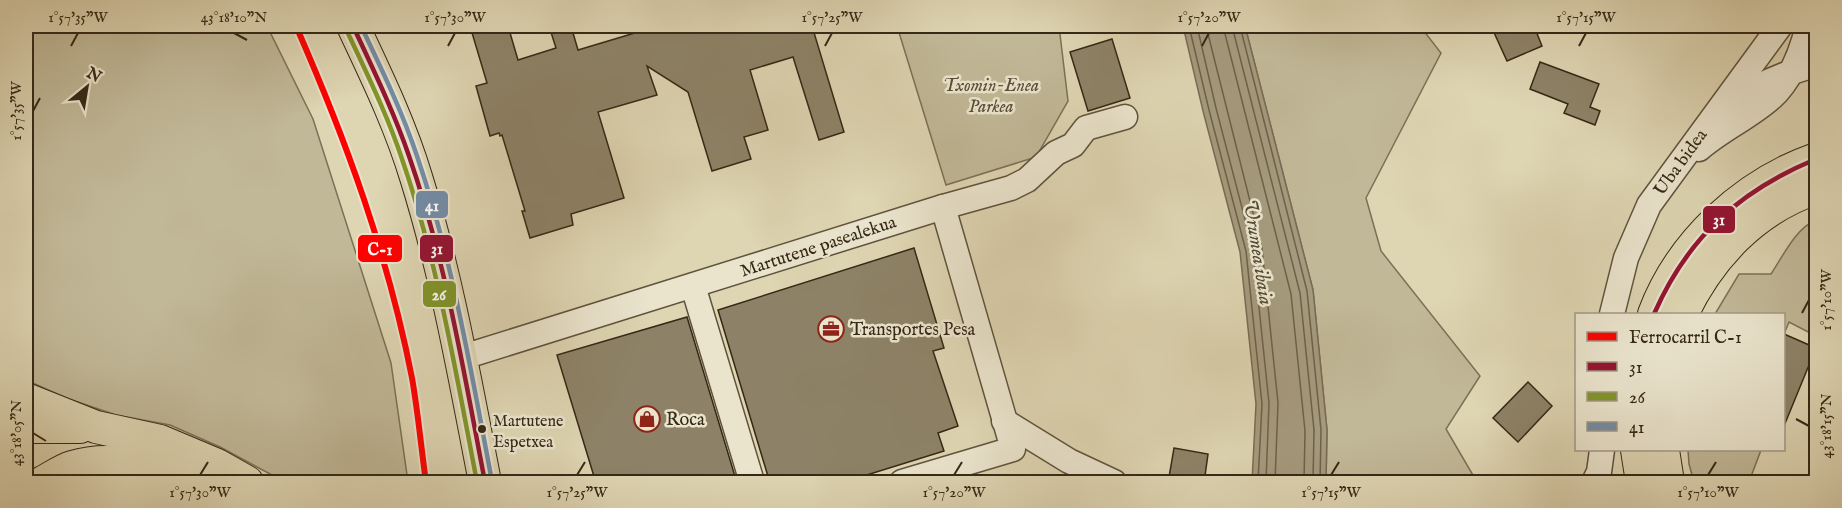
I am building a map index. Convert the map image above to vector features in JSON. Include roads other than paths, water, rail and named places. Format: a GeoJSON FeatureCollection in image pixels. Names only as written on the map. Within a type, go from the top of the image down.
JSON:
{"type":"FeatureCollection","features":[{"type":"Feature","properties":{"kind":"main road"},"geometry":{"type":"LineString","coordinates":[[353,26],[391,109],[416,176],[460,358],[485,483]]}},
{"type":"Feature","properties":{"kind":"main road"},"geometry":{"type":"LineString","coordinates":[[1655,313],[1671,279],[1706,231],[1750,192],[1778,175],[1816,159]]}},
{"type":"Feature","properties":{"kind":"main road"},"geometry":{"type":"LineString","coordinates":[[1683,313],[1697,284],[1714,259],[1737,235],[1777,205],[1816,188]]}},
{"type":"Feature","properties":{"kind":"main road"},"geometry":{"type":"LineString","coordinates":[[26,399],[96,428]]}},
{"type":"Feature","properties":{"kind":"main road"},"geometry":{"type":"LineString","coordinates":[[26,427],[96,428],[160,441],[217,465],[247,483]]}},
{"type":"Feature","properties":{"kind":"main road"},"geometry":{"type":"LineString","coordinates":[[1637,451],[1642,483]]}},
{"type":"Feature","properties":{"kind":"main road"},"geometry":{"type":"LineString","coordinates":[[1663,451],[1668,483]]}},
{"type":"Feature","properties":{"kind":"main road"},"geometry":{"type":"LineString","coordinates":[[44,483],[71,468],[102,461],[132,463],[164,473],[185,483]]}},
{"type":"Feature","properties":{"kind":"street","name":"Uba bidea"},"geometry":{"type":"LineString","coordinates":[[1612,313],[1626,258],[1649,205],[1780,26]]}},
{"type":"Feature","properties":{"kind":"street"},"geometry":{"type":"LineString","coordinates":[[1671,175],[1716,134],[1774,95],[1791,71],[1808,26]]}},
{"type":"Feature","properties":{"kind":"street"},"geometry":{"type":"LineString","coordinates":[[1710,120],[1762,83],[1791,71],[1816,66]]}},
{"type":"Feature","properties":{"kind":"street","name":"Martutene pasealekua"},"geometry":{"type":"LineString","coordinates":[[460,358],[943,207],[1011,188],[1027,180],[1056,153],[1073,145],[1086,128],[1125,117]]}},
{"type":"Feature","properties":{"kind":"street"},"geometry":{"type":"LineString","coordinates":[[902,483],[1013,449],[943,207]]}},
{"type":"Feature","properties":{"kind":"street"},"geometry":{"type":"LineString","coordinates":[[693,286],[752,483]]}},
{"type":"Feature","properties":{"kind":"street"},"geometry":{"type":"LineString","coordinates":[[1004,421],[1069,460],[1114,483]]}},
{"type":"Feature","properties":{"kind":"street"},"geometry":{"type":"LineString","coordinates":[[1594,483],[1599,472],[1602,451]]}},
{"type":"Feature","properties":{"kind":"water","name":"Urumea ibaia"},"geometry":{"type":"Polygon","coordinates":[[[1183,26],[1245,26],[1313,290],[1327,430],[1326,482],[1252,482],[1256,404],[1240,252],[1183,26]]]}},
{"type":"Feature","properties":{"kind":"rail line","name":"C-1"},"geometry":{"type":"LineString","coordinates":[[296,26],[348,155],[391,287],[412,378],[426,482]]}},
{"type":"Feature","properties":{"kind":"place","name":"Transportes Pesa"},"geometry":{"type":"Point","coordinates":[831,329]}},
{"type":"Feature","properties":{"kind":"place","name":"Roca"},"geometry":{"type":"Point","coordinates":[647,419]}},
{"type":"Feature","properties":{"kind":"place","name":"Martutene Espetxea"},"geometry":{"type":"Point","coordinates":[482,429]}},
{"type":"Feature","properties":{"kind":"park label","name":"Txomin-Enea Parkea"},"geometry":{"type":"Point","coordinates":[991,95]}}]}
